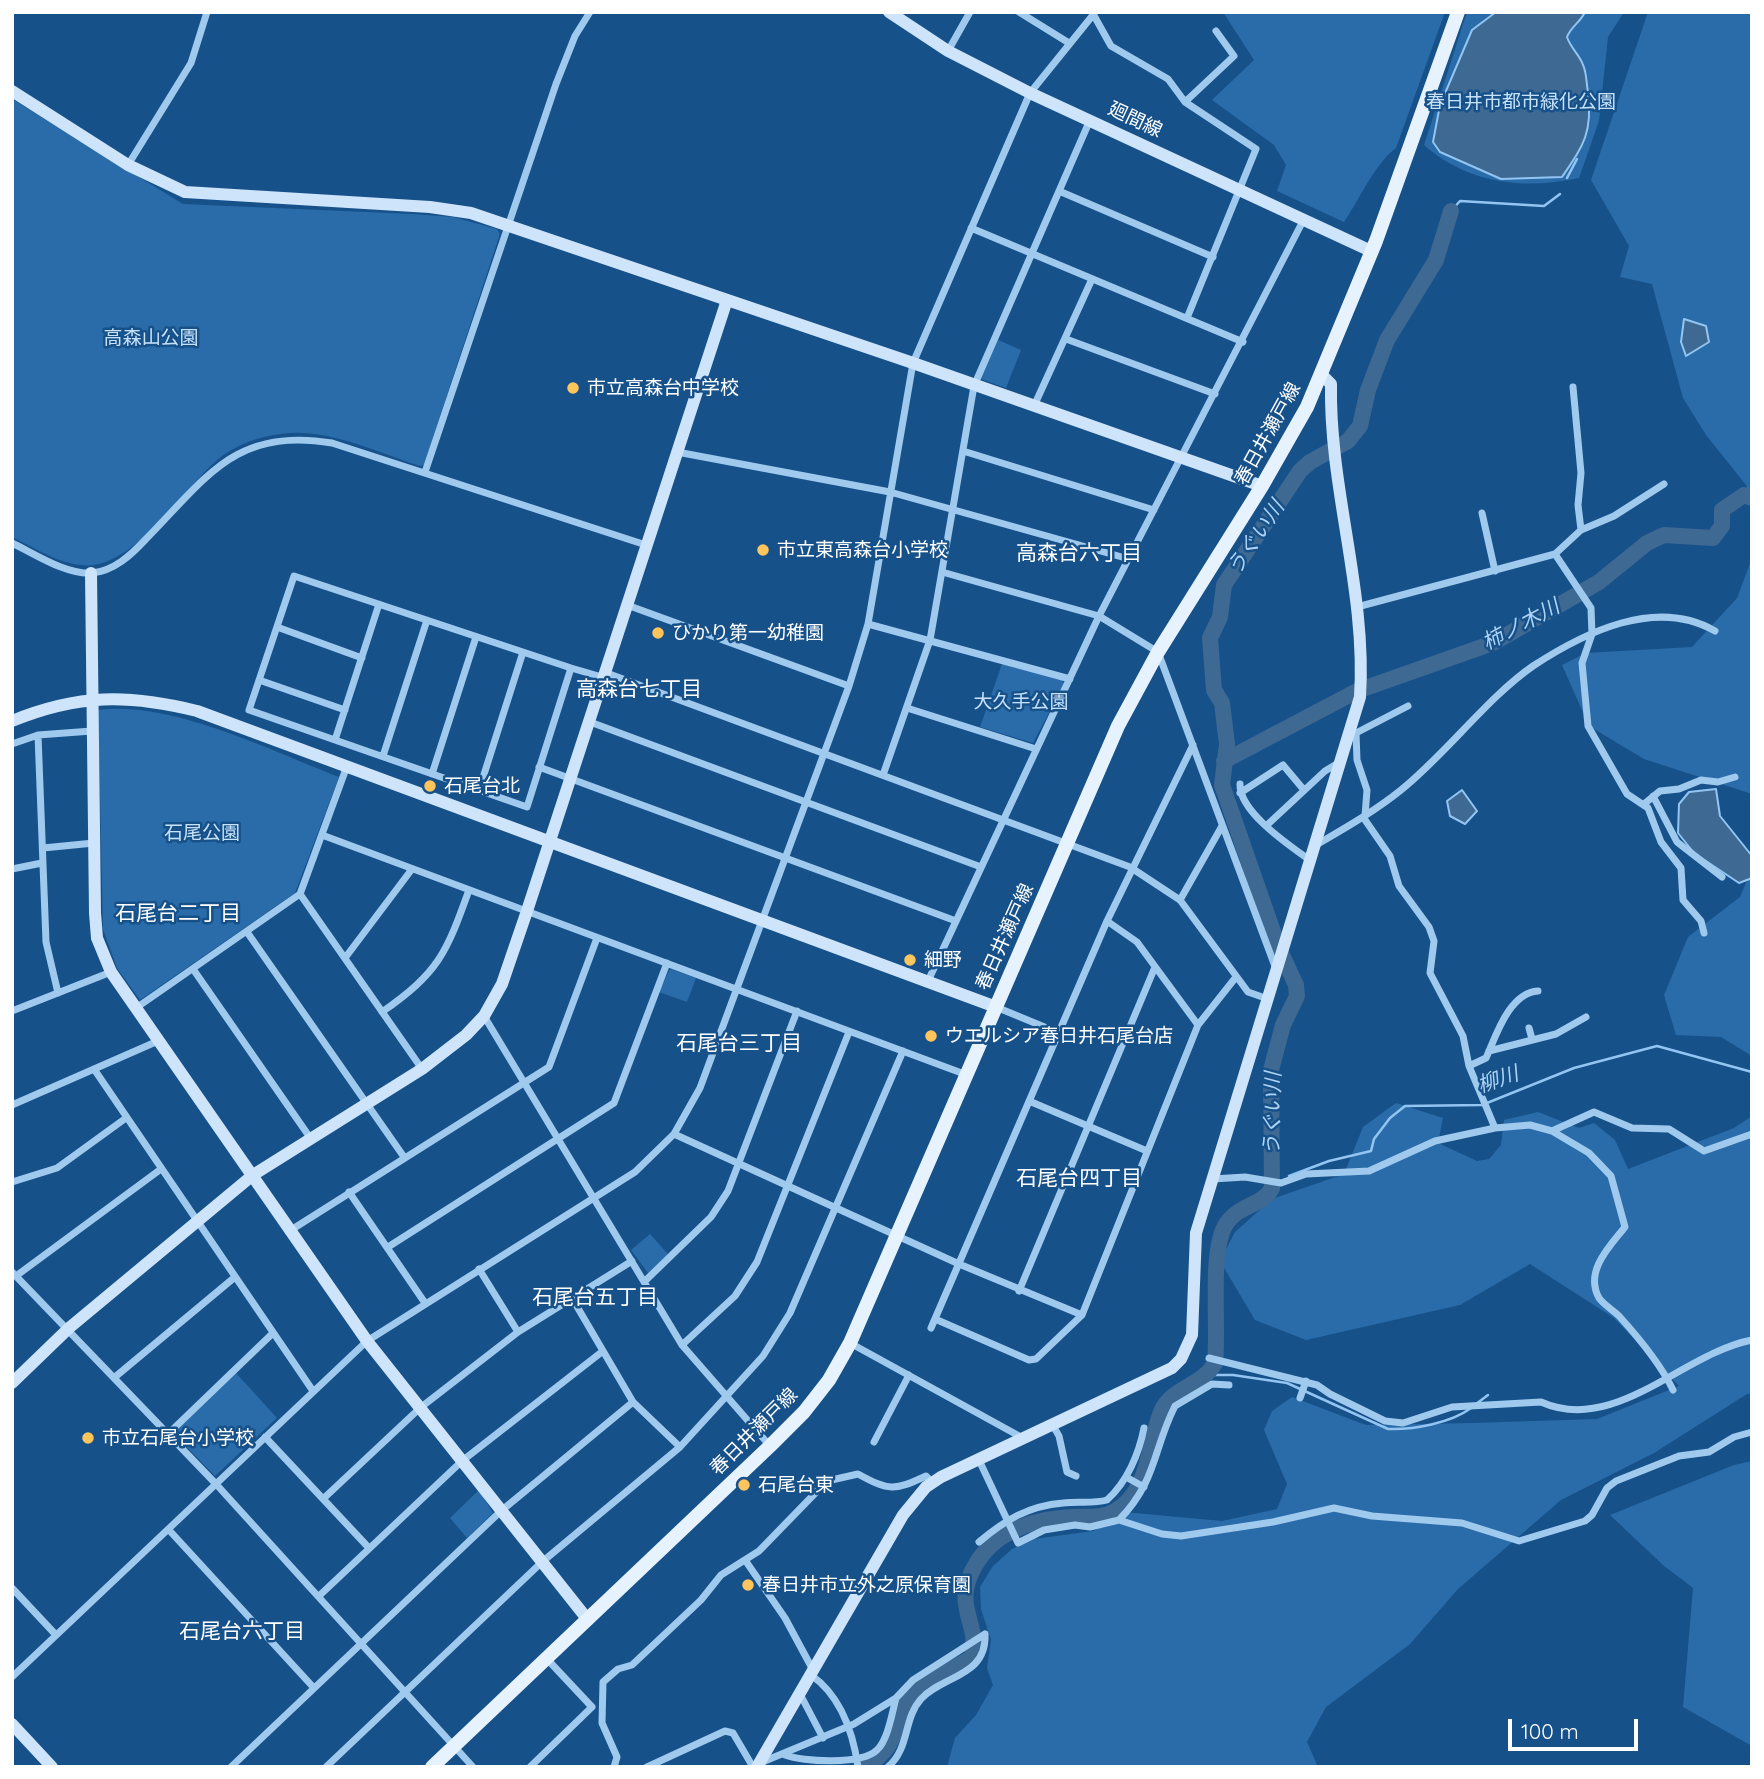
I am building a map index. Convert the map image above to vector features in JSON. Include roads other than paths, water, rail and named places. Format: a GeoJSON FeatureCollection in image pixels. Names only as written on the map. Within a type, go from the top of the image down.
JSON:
{"type":"FeatureCollection","features":[{"type":"Feature","properties":{"kind":"main road","name":"春日井瀬戸線"},"geometry":{"type":"LineString","coordinates":[[432,1767],[770,1447],[821,1391],[850,1343],[1118,726],[1158,652],[1295,432],[1322,375],[1371,251],[1458,12]]}},
{"type":"Feature","properties":{"kind":"street"},"geometry":{"type":"LineString","coordinates":[[128,164],[191,63],[208,12]]}},
{"type":"Feature","properties":{"kind":"street"},"geometry":{"type":"LineString","coordinates":[[425,472],[556,84],[575,36],[590,12]]}},
{"type":"Feature","properties":{"kind":"street","name":"廻間線"},"geometry":{"type":"LineString","coordinates":[[889,12],[948,51],[1030,93],[1371,251]]}},
{"type":"Feature","properties":{"kind":"street"},"geometry":{"type":"LineString","coordinates":[[948,51],[970,12]]}},
{"type":"Feature","properties":{"kind":"street"},"geometry":{"type":"LineString","coordinates":[[1019,12],[1069,43]]}},
{"type":"Feature","properties":{"kind":"street"},"geometry":{"type":"LineString","coordinates":[[14,1673],[367,1341],[635,1172],[674,1134],[700,1088],[849,686],[868,624],[913,363],[1030,93],[1092,13],[1111,46],[1168,79],[1185,102],[1256,149],[1187,318]]}},
{"type":"Feature","properties":{"kind":"street"},"geometry":{"type":"LineString","coordinates":[[1185,102],[1234,55],[1216,31]]}},
{"type":"Feature","properties":{"kind":"street"},"geometry":{"type":"LineString","coordinates":[[12,90],[128,164],[185,191],[430,207],[471,213],[913,363],[1262,486]]}},
{"type":"Feature","properties":{"kind":"street"},"geometry":{"type":"LineString","coordinates":[[883,775],[930,640],[974,386],[1090,120]]}},
{"type":"Feature","properties":{"kind":"street"},"geometry":{"type":"LineString","coordinates":[[1059,191],[1213,257]]}},
{"type":"Feature","properties":{"kind":"street"},"geometry":{"type":"LineString","coordinates":[[928,981],[1099,617],[1304,219]]}},
{"type":"Feature","properties":{"kind":"street"},"geometry":{"type":"LineString","coordinates":[[971,228],[1243,342]]}},
{"type":"Feature","properties":{"kind":"street"},"geometry":{"type":"LineString","coordinates":[[1034,406],[1093,279]]}},
{"type":"Feature","properties":{"kind":"street"},"geometry":{"type":"LineString","coordinates":[[14,1376],[253,1175],[447,1052],[484,1016],[502,984],[527,911],[727,300]]}},
{"type":"Feature","properties":{"kind":"street"},"geometry":{"type":"LineString","coordinates":[[1066,338],[1214,394]]}},
{"type":"Feature","properties":{"kind":"street"},"geometry":{"type":"LineString","coordinates":[[755,1765],[800,1694],[903,1515],[933,1483],[1021,1437],[1172,1368],[1181,1359],[1192,1335],[1196,1233],[1341,762],[1353,732],[1360,697],[1357,607],[1337,467],[1331,384],[1322,375]]}},
{"type":"Feature","properties":{"kind":"street"},"geometry":{"type":"LineString","coordinates":[[1573,387],[1575,438],[1581,473],[1578,505],[1581,530]]}},
{"type":"Feature","properties":{"kind":"street"},"geometry":{"type":"LineString","coordinates":[[12,543],[64,567],[90,573],[114,566],[134,551],[225,462],[249,447],[272,440],[304,438],[332,443],[425,472],[646,545]]}},
{"type":"Feature","properties":{"kind":"street"},"geometry":{"type":"LineString","coordinates":[[963,451],[1154,510]]}},
{"type":"Feature","properties":{"kind":"street"},"geometry":{"type":"LineString","coordinates":[[677,452],[890,492],[1129,559]]}},
{"type":"Feature","properties":{"kind":"street"},"geometry":{"type":"LineString","coordinates":[[1357,607],[1555,554],[1581,530],[1614,516],[1664,484]]}},
{"type":"Feature","properties":{"kind":"street"},"geometry":{"type":"LineString","coordinates":[[1482,513],[1494,571]]}},
{"type":"Feature","properties":{"kind":"street"},"geometry":{"type":"LineString","coordinates":[[1555,554],[1591,608],[1592,634],[1581,663],[1588,726],[1627,794],[1644,804],[1661,842],[1681,868],[1684,901],[1701,921],[1704,933]]}},
{"type":"Feature","properties":{"kind":"street"},"geometry":{"type":"LineString","coordinates":[[942,572],[1099,617],[1158,652],[1222,826],[1279,960]]}},
{"type":"Feature","properties":{"kind":"street"},"geometry":{"type":"LineString","coordinates":[[90,573],[97,938],[111,971],[367,1341],[589,1620]]}},
{"type":"Feature","properties":{"kind":"street"},"geometry":{"type":"LineString","coordinates":[[571,668],[527,807],[249,710],[293,576],[571,668],[603,674],[1132,868],[1180,900],[1248,992],[1269,1000]]}},
{"type":"Feature","properties":{"kind":"street"},"geometry":{"type":"LineString","coordinates":[[335,740],[379,604]]}},
{"type":"Feature","properties":{"kind":"street"},"geometry":{"type":"LineString","coordinates":[[627,604],[849,686]]}},
{"type":"Feature","properties":{"kind":"street"},"geometry":{"type":"LineString","coordinates":[[1316,845],[1364,817],[1432,763],[1531,667],[1592,634],[1626,620],[1652,616],[1696,620],[1715,631]]}},
{"type":"Feature","properties":{"kind":"street"},"geometry":{"type":"LineString","coordinates":[[383,757],[427,620]]}},
{"type":"Feature","properties":{"kind":"street"},"geometry":{"type":"LineString","coordinates":[[868,624],[1070,679]]}},
{"type":"Feature","properties":{"kind":"street"},"geometry":{"type":"LineString","coordinates":[[277,627],[362,657]]}},
{"type":"Feature","properties":{"kind":"street"},"geometry":{"type":"LineString","coordinates":[[432,774],[476,637]]}},
{"type":"Feature","properties":{"kind":"street"},"geometry":{"type":"LineString","coordinates":[[479,790],[523,652]]}},
{"type":"Feature","properties":{"kind":"street"},"geometry":{"type":"LineString","coordinates":[[259,680],[345,710]]}},
{"type":"Feature","properties":{"kind":"street"},"geometry":{"type":"LineString","coordinates":[[12,721],[36,711],[92,698],[159,701],[197,710],[928,981],[1059,1034]]}},
{"type":"Feature","properties":{"kind":"street"},"geometry":{"type":"LineString","coordinates":[[1353,732],[1408,706]]}},
{"type":"Feature","properties":{"kind":"street"},"geometry":{"type":"LineString","coordinates":[[907,708],[1037,749]]}},
{"type":"Feature","properties":{"kind":"street"},"geometry":{"type":"LineString","coordinates":[[590,722],[981,867]]}},
{"type":"Feature","properties":{"kind":"street"},"geometry":{"type":"LineString","coordinates":[[12,744],[38,735],[92,731]]}},
{"type":"Feature","properties":{"kind":"street"},"geometry":{"type":"LineString","coordinates":[[1353,732],[1357,760],[1367,790],[1364,817],[1390,856],[1399,886],[1429,927],[1434,941],[1430,973],[1463,1036],[1468,1066],[1495,1128]]}},
{"type":"Feature","properties":{"kind":"street"},"geometry":{"type":"LineString","coordinates":[[38,735],[46,942],[58,993]]}},
{"type":"Feature","properties":{"kind":"street"},"geometry":{"type":"LineString","coordinates":[[931,1328],[1107,921],[1193,745]]}},
{"type":"Feature","properties":{"kind":"street"},"geometry":{"type":"LineString","coordinates":[[1266,826],[1325,771],[1341,762]]}},
{"type":"Feature","properties":{"kind":"street"},"geometry":{"type":"LineString","coordinates":[[1304,790],[1283,765],[1240,788],[1252,813],[1311,862]]}},
{"type":"Feature","properties":{"kind":"street"},"geometry":{"type":"LineString","coordinates":[[136,1008],[300,894],[347,766]]}},
{"type":"Feature","properties":{"kind":"street"},"geometry":{"type":"LineString","coordinates":[[539,767],[956,921]]}},
{"type":"Feature","properties":{"kind":"street"},"geometry":{"type":"LineString","coordinates":[[1644,804],[1653,796],[1701,780],[1718,782],[1735,777]]}},
{"type":"Feature","properties":{"kind":"street"},"geometry":{"type":"LineString","coordinates":[[1653,796],[1676,842],[1721,877]]}},
{"type":"Feature","properties":{"kind":"street"},"geometry":{"type":"LineString","coordinates":[[1180,900],[1222,826]]}},
{"type":"Feature","properties":{"kind":"street"},"geometry":{"type":"LineString","coordinates":[[322,835],[967,1075]]}},
{"type":"Feature","properties":{"kind":"street"},"geometry":{"type":"LineString","coordinates":[[43,848],[94,843]]}},
{"type":"Feature","properties":{"kind":"street"},"geometry":{"type":"LineString","coordinates":[[12,869],[42,863]]}},
{"type":"Feature","properties":{"kind":"street"},"geometry":{"type":"LineString","coordinates":[[345,958],[412,869]]}},
{"type":"Feature","properties":{"kind":"street"},"geometry":{"type":"LineString","coordinates":[[383,1012],[418,987],[435,968],[449,946],[469,890]]}},
{"type":"Feature","properties":{"kind":"street"},"geometry":{"type":"LineString","coordinates":[[300,894],[422,1069]]}},
{"type":"Feature","properties":{"kind":"street"},"geometry":{"type":"LineString","coordinates":[[1107,921],[1137,942],[1198,1025]]}},
{"type":"Feature","properties":{"kind":"street"},"geometry":{"type":"LineString","coordinates":[[247,932],[404,1157]]}},
{"type":"Feature","properties":{"kind":"street"},"geometry":{"type":"LineString","coordinates":[[291,1230],[549,1067],[597,938]]}},
{"type":"Feature","properties":{"kind":"street"},"geometry":{"type":"LineString","coordinates":[[387,1247],[614,1103],[667,963]]}},
{"type":"Feature","properties":{"kind":"street"},"geometry":{"type":"LineString","coordinates":[[1019,1291],[1155,967]]}},
{"type":"Feature","properties":{"kind":"street"},"geometry":{"type":"LineString","coordinates":[[193,969],[311,1139]]}},
{"type":"Feature","properties":{"kind":"street"},"geometry":{"type":"LineString","coordinates":[[12,1011],[111,971]]}},
{"type":"Feature","properties":{"kind":"street"},"geometry":{"type":"LineString","coordinates":[[935,1319],[1029,1360],[1037,1359],[1082,1315],[1198,1025],[1236,977]]}},
{"type":"Feature","properties":{"kind":"street"},"geometry":{"type":"LineString","coordinates":[[1468,1066],[1486,1058],[1502,1018],[1530,991],[1538,991]]}},
{"type":"Feature","properties":{"kind":"street"},"geometry":{"type":"LineString","coordinates":[[645,1282],[711,1217],[740,1164],[797,1011]]}},
{"type":"Feature","properties":{"kind":"street"},"geometry":{"type":"LineString","coordinates":[[484,1016],[682,1345],[770,1447]]}},
{"type":"Feature","properties":{"kind":"street"},"geometry":{"type":"LineString","coordinates":[[1489,1051],[1556,1034],[1586,1017]]}},
{"type":"Feature","properties":{"kind":"street"},"geometry":{"type":"LineString","coordinates":[[1528,1028],[1532,1039]]}},
{"type":"Feature","properties":{"kind":"street"},"geometry":{"type":"LineString","coordinates":[[682,1345],[726,1306],[747,1279],[849,1032]]}},
{"type":"Feature","properties":{"kind":"street"},"geometry":{"type":"LineString","coordinates":[[12,1105],[158,1041]]}},
{"type":"Feature","properties":{"kind":"street"},"geometry":{"type":"LineString","coordinates":[[326,1767],[542,1562],[680,1447],[727,1397],[778,1335],[903,1051]]}},
{"type":"Feature","properties":{"kind":"street"},"geometry":{"type":"LineString","coordinates":[[94,1069],[313,1391]]}},
{"type":"Feature","properties":{"kind":"street"},"geometry":{"type":"LineString","coordinates":[[1029,1101],[1147,1151]]}},
{"type":"Feature","properties":{"kind":"street"},"geometry":{"type":"LineString","coordinates":[[1552,1130],[1594,1112],[1632,1128],[1669,1129],[1704,1151],[1752,1134]]}},
{"type":"Feature","properties":{"kind":"street"},"geometry":{"type":"LineString","coordinates":[[12,1182],[57,1168],[126,1118]]}},
{"type":"Feature","properties":{"kind":"street"},"geometry":{"type":"LineString","coordinates":[[1213,1179],[1245,1177],[1281,1184],[1306,1174],[1368,1171],[1435,1141],[1495,1128],[1530,1125],[1552,1130],[1588,1153],[1611,1176],[1625,1227],[1601,1257],[1595,1284],[1599,1297],[1620,1317],[1666,1376],[1673,1390]]}},
{"type":"Feature","properties":{"kind":"street"},"geometry":{"type":"LineString","coordinates":[[674,1134],[1019,1291],[1082,1315]]}},
{"type":"Feature","properties":{"kind":"street"},"geometry":{"type":"LineString","coordinates":[[161,1169],[14,1274],[69,1328],[216,1484],[473,1767]]}},
{"type":"Feature","properties":{"kind":"street"},"geometry":{"type":"LineString","coordinates":[[349,1192],[425,1303]]}},
{"type":"Feature","properties":{"kind":"street"},"geometry":{"type":"LineString","coordinates":[[323,1499],[420,1408],[518,1332],[632,1261]]}},
{"type":"Feature","properties":{"kind":"street"},"geometry":{"type":"LineString","coordinates":[[479,1269],[518,1332]]}},
{"type":"Feature","properties":{"kind":"street"},"geometry":{"type":"LineString","coordinates":[[115,1377],[235,1278]]}},
{"type":"Feature","properties":{"kind":"street"},"geometry":{"type":"LineString","coordinates":[[572,1298],[634,1402],[680,1447]]}},
{"type":"Feature","properties":{"kind":"street"},"geometry":{"type":"LineString","coordinates":[[168,1433],[273,1333]]}},
{"type":"Feature","properties":{"kind":"street"},"geometry":{"type":"LineString","coordinates":[[1209,1358],[1306,1381],[1385,1420],[1403,1423],[1452,1408],[1541,1402],[1551,1406],[1591,1409],[1630,1398],[1649,1389],[1666,1376],[1679,1373],[1728,1347],[1752,1340]]}},
{"type":"Feature","properties":{"kind":"street"},"geometry":{"type":"LineString","coordinates":[[850,1343],[1021,1437]]}},
{"type":"Feature","properties":{"kind":"street"},"geometry":{"type":"LineString","coordinates":[[319,1596],[462,1461],[603,1351]]}},
{"type":"Feature","properties":{"kind":"street"},"geometry":{"type":"LineString","coordinates":[[874,1443],[909,1375]]}},
{"type":"Feature","properties":{"kind":"street"},"geometry":{"type":"LineString","coordinates":[[1300,1398],[1306,1381]]}},
{"type":"Feature","properties":{"kind":"street"},"geometry":{"type":"LineString","coordinates":[[1119,1520],[1144,1487],[1156,1463],[1175,1406],[1212,1384],[1229,1385]]}},
{"type":"Feature","properties":{"kind":"street"},"geometry":{"type":"LineString","coordinates":[[231,1767],[501,1511],[634,1402]]}},
{"type":"Feature","properties":{"kind":"street"},"geometry":{"type":"LineString","coordinates":[[1052,1424],[1059,1436],[1067,1472],[1076,1476]]}},
{"type":"Feature","properties":{"kind":"street"},"geometry":{"type":"LineString","coordinates":[[979,1542],[1006,1521],[1040,1507],[1107,1500],[1126,1477],[1141,1444],[1144,1428]]}},
{"type":"Feature","properties":{"kind":"street"},"geometry":{"type":"LineString","coordinates":[[978,1458],[1018,1543],[1044,1530],[1075,1525],[1090,1527],[1119,1520],[1162,1534],[1181,1536],[1273,1522],[1334,1508],[1373,1516],[1462,1522],[1510,1540],[1527,1540],[1585,1521],[1592,1515],[1607,1488],[1616,1481],[1679,1457],[1709,1452],[1734,1437],[1752,1432]]}},
{"type":"Feature","properties":{"kind":"street"},"geometry":{"type":"LineString","coordinates":[[265,1437],[369,1548]]}},
{"type":"Feature","properties":{"kind":"street"},"geometry":{"type":"LineString","coordinates":[[614,1767],[617,1757],[602,1723],[603,1682],[618,1669],[632,1665],[701,1600],[721,1575],[759,1551],[827,1481],[858,1474],[883,1488],[899,1489],[926,1476],[933,1483]]}},
{"type":"Feature","properties":{"kind":"street"},"geometry":{"type":"LineString","coordinates":[[1126,1477],[1144,1487]]}},
{"type":"Feature","properties":{"kind":"street"},"geometry":{"type":"LineString","coordinates":[[169,1530],[314,1688]]}},
{"type":"Feature","properties":{"kind":"street"},"geometry":{"type":"LineString","coordinates":[[745,1560],[785,1618],[812,1673],[832,1693],[849,1727],[858,1762]]}},
{"type":"Feature","properties":{"kind":"street"},"geometry":{"type":"LineString","coordinates":[[12,1588],[56,1635]]}},
{"type":"Feature","properties":{"kind":"street"},"geometry":{"type":"LineString","coordinates":[[742,1767],[785,1755],[849,1727],[896,1698],[913,1680],[985,1634],[981,1657],[973,1668],[921,1699],[914,1711],[901,1752],[888,1767]]}},
{"type":"Feature","properties":{"kind":"street"},"geometry":{"type":"LineString","coordinates":[[530,1767],[592,1707],[547,1659]]}},
{"type":"Feature","properties":{"kind":"street"},"geometry":{"type":"LineString","coordinates":[[800,1694],[823,1738]]}},
{"type":"Feature","properties":{"kind":"street"},"geometry":{"type":"LineString","coordinates":[[785,1755],[858,1762],[879,1749],[896,1698]]}},
{"type":"Feature","properties":{"kind":"street"},"geometry":{"type":"LineString","coordinates":[[12,1724],[52,1767]]}},
{"type":"Feature","properties":{"kind":"street"},"geometry":{"type":"LineString","coordinates":[[646,1767],[725,1731],[733,1733],[755,1765]]}},
{"type":"Feature","properties":{"kind":"waterway"},"geometry":{"type":"LineString","coordinates":[[1567,178],[1577,159]]}},
{"type":"Feature","properties":{"kind":"waterway"},"geometry":{"type":"LineString","coordinates":[[1451,211],[1460,201],[1544,206],[1560,194]]}},
{"type":"Feature","properties":{"kind":"waterway","name":"うぐい川"},"geometry":{"type":"LineString","coordinates":[[864,1767],[886,1749],[902,1711],[915,1692],[927,1682],[972,1657],[973,1634],[966,1592],[969,1579],[984,1552],[1005,1535],[1031,1524],[1058,1518],[1094,1517],[1115,1511],[1135,1492],[1142,1480],[1161,1412],[1166,1404],[1172,1397],[1203,1377],[1215,1363],[1216,1270],[1221,1236],[1231,1218],[1263,1198],[1272,1188],[1271,1070],[1283,1025],[1297,996],[1296,985],[1278,946],[1222,785],[1227,744],[1222,703],[1214,690],[1210,638],[1220,617],[1224,585],[1300,471],[1310,462],[1348,441],[1360,426],[1368,390],[1387,340],[1436,260],[1451,211]]}},
{"type":"Feature","properties":{"kind":"waterway","name":"柿ノ木川"},"geometry":{"type":"LineString","coordinates":[[1224,761],[1357,691],[1493,643],[1599,582],[1647,543],[1664,535],[1713,538],[1722,526],[1722,510],[1744,495],[1752,498]]}},
{"type":"Feature","properties":{"kind":"waterway","name":"柳川"},"geometry":{"type":"LineString","coordinates":[[1289,1176],[1329,1161],[1371,1151],[1374,1139],[1390,1118],[1405,1106],[1482,1105],[1574,1068],[1657,1046],[1752,1072]]}},
{"type":"Feature","properties":{"kind":"waterway"},"geometry":{"type":"LineString","coordinates":[[1208,1375],[1233,1375],[1287,1383],[1388,1429],[1431,1424],[1453,1418],[1471,1408]]}},
{"type":"Feature","properties":{"kind":"waterway"},"geometry":{"type":"LineString","coordinates":[[1476,1404],[1488,1395]]}},
{"type":"Feature","properties":{"kind":"place","name":"市立高森台中学校"},"geometry":{"type":"Point","coordinates":[573,388]}},
{"type":"Feature","properties":{"kind":"place","name":"市立東高森台小学校"},"geometry":{"type":"Point","coordinates":[763,550]}},
{"type":"Feature","properties":{"kind":"place","name":"ひかり第一幼稚園"},"geometry":{"type":"Point","coordinates":[658,633]}},
{"type":"Feature","properties":{"kind":"place","name":"石尾台北"},"geometry":{"type":"Point","coordinates":[430,786]}},
{"type":"Feature","properties":{"kind":"place","name":"細野"},"geometry":{"type":"Point","coordinates":[910,960]}},
{"type":"Feature","properties":{"kind":"place","name":"ウエルシア春日井石尾台店"},"geometry":{"type":"Point","coordinates":[931,1036]}},
{"type":"Feature","properties":{"kind":"place","name":"市立石尾台小学校"},"geometry":{"type":"Point","coordinates":[88,1438]}},
{"type":"Feature","properties":{"kind":"place","name":"石尾台東"},"geometry":{"type":"Point","coordinates":[744,1485]}},
{"type":"Feature","properties":{"kind":"place","name":"春日井市立外之原保育園"},"geometry":{"type":"Point","coordinates":[748,1585]}},
{"type":"Feature","properties":{"kind":"district","name":"高森台六丁目"},"geometry":{"type":"Point","coordinates":[1079,554]}},
{"type":"Feature","properties":{"kind":"district","name":"高森台七丁目"},"geometry":{"type":"Point","coordinates":[639,690]}},
{"type":"Feature","properties":{"kind":"district","name":"石尾台二丁目"},"geometry":{"type":"Point","coordinates":[178,914]}},
{"type":"Feature","properties":{"kind":"district","name":"石尾台三丁目"},"geometry":{"type":"Point","coordinates":[739,1044]}},
{"type":"Feature","properties":{"kind":"district","name":"石尾台四丁目"},"geometry":{"type":"Point","coordinates":[1079,1179]}},
{"type":"Feature","properties":{"kind":"district","name":"石尾台五丁目"},"geometry":{"type":"Point","coordinates":[595,1298]}},
{"type":"Feature","properties":{"kind":"district","name":"石尾台六丁目"},"geometry":{"type":"Point","coordinates":[242,1632]}},
{"type":"Feature","properties":{"kind":"park label","name":"春日井市都市緑化公園"},"geometry":{"type":"Point","coordinates":[1521,102]}},
{"type":"Feature","properties":{"kind":"park label","name":"高森山公園"},"geometry":{"type":"Point","coordinates":[151,338]}},
{"type":"Feature","properties":{"kind":"park label","name":"大久手公園"},"geometry":{"type":"Point","coordinates":[1021,702]}},
{"type":"Feature","properties":{"kind":"park label","name":"石尾公園"},"geometry":{"type":"Point","coordinates":[202,833]}}]}
